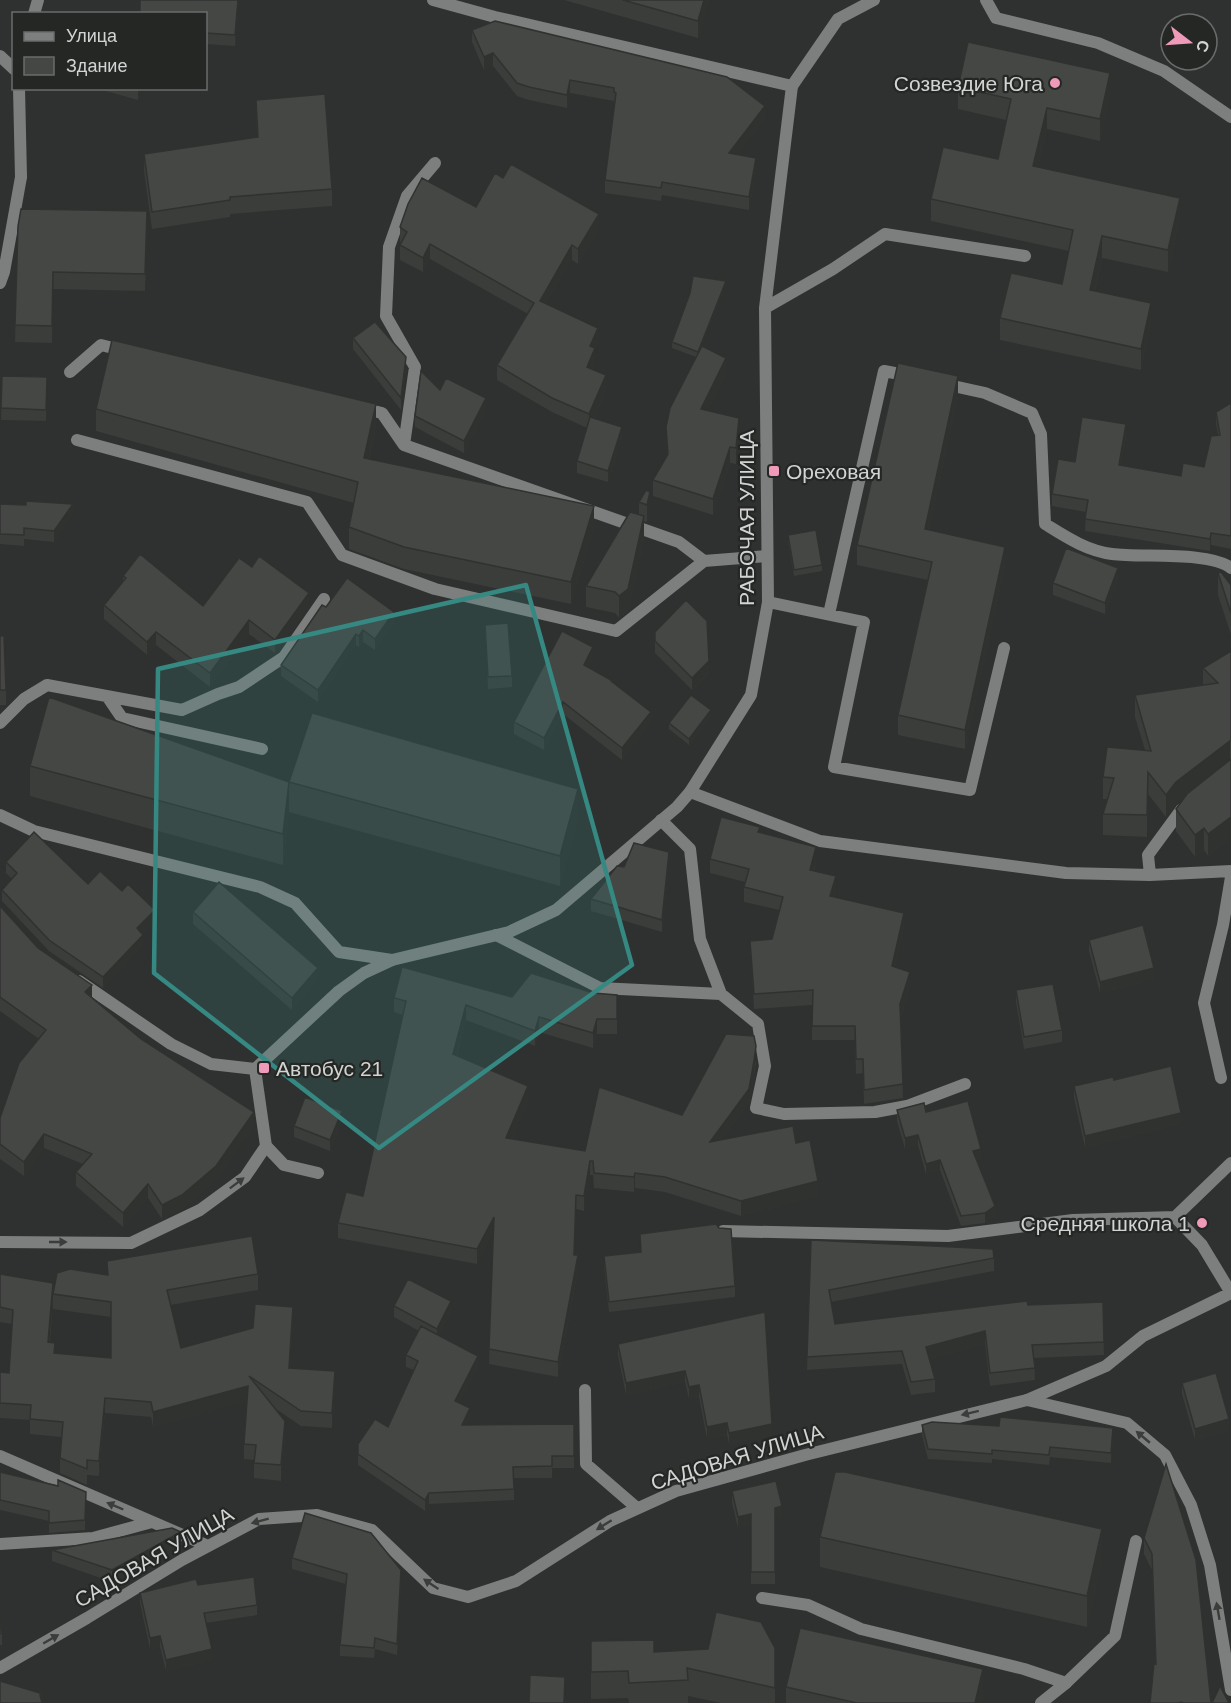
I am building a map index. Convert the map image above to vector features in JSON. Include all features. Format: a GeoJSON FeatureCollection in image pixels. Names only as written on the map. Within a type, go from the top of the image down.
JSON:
{"type":"FeatureCollection","features":[{"type":"Feature","properties":{"kind":"street"},"geometry":{"type":"LineString","coordinates":[[433,0],[506,20],[792,86],[837,19],[874,0]]}},
{"type":"Feature","properties":{"kind":"street"},"geometry":{"type":"LineString","coordinates":[[986,0],[996,18],[1098,43],[1164,71],[1231,117]]}},
{"type":"Feature","properties":{"kind":"street"},"geometry":{"type":"LineString","coordinates":[[0,56],[12,67]]}},
{"type":"Feature","properties":{"kind":"street","name":"РАБОЧАЯ УЛИЦА"},"geometry":{"type":"LineString","coordinates":[[255,1069],[339,991],[364,973],[392,960],[509,932],[556,910],[661,820],[690,792],[751,695],[768,602],[765,308],[792,86]]}},
{"type":"Feature","properties":{"kind":"street"},"geometry":{"type":"LineString","coordinates":[[0,283],[21,177],[19,90]]}},
{"type":"Feature","properties":{"kind":"street"},"geometry":{"type":"LineString","coordinates":[[404,445],[415,367],[386,316],[389,247],[407,196],[435,163]]}},
{"type":"Feature","properties":{"kind":"street"},"geometry":{"type":"LineString","coordinates":[[765,308],[833,269],[885,234],[1024,255]]}},
{"type":"Feature","properties":{"kind":"street"},"geometry":{"type":"LineString","coordinates":[[70,372],[101,345],[135,354]]}},
{"type":"Feature","properties":{"kind":"street"},"geometry":{"type":"LineString","coordinates":[[829,614],[884,370],[985,393],[1032,413],[1041,434],[1045,524],[1074,543],[1111,554],[1171,556],[1224,562],[1231,568]]}},
{"type":"Feature","properties":{"kind":"street"},"geometry":{"type":"LineString","coordinates":[[348,405],[382,413],[404,445],[679,542],[704,561]]}},
{"type":"Feature","properties":{"kind":"street"},"geometry":{"type":"LineString","coordinates":[[76,440],[307,502],[342,555],[435,589],[616,631],[704,561],[766,556]]}},
{"type":"Feature","properties":{"kind":"street"},"geometry":{"type":"LineString","coordinates":[[0,723],[24,699],[47,685],[182,710],[239,687],[284,657],[324,599]]}},
{"type":"Feature","properties":{"kind":"street"},"geometry":{"type":"LineString","coordinates":[[768,602],[864,622],[834,767],[970,790],[1004,648]]}},
{"type":"Feature","properties":{"kind":"street"},"geometry":{"type":"LineString","coordinates":[[107,696],[123,718],[262,749]]}},
{"type":"Feature","properties":{"kind":"street"},"geometry":{"type":"LineString","coordinates":[[690,792],[820,841],[1066,873],[1150,875],[1231,871]]}},
{"type":"Feature","properties":{"kind":"street"},"geometry":{"type":"LineString","coordinates":[[1150,875],[1148,855],[1181,810],[1197,797]]}},
{"type":"Feature","properties":{"kind":"street"},"geometry":{"type":"LineString","coordinates":[[0,815],[34,831],[260,887],[295,903],[339,952],[392,960]]}},
{"type":"Feature","properties":{"kind":"street"},"geometry":{"type":"LineString","coordinates":[[661,820],[690,849],[700,939],[721,994],[758,1024],[765,1066],[756,1108],[784,1114],[875,1112],[907,1106],[965,1084]]}},
{"type":"Feature","properties":{"kind":"street"},"geometry":{"type":"LineString","coordinates":[[1221,1078],[1203,1003],[1223,925],[1231,877]]}},
{"type":"Feature","properties":{"kind":"street"},"geometry":{"type":"LineString","coordinates":[[496,934],[600,988],[721,994]]}},
{"type":"Feature","properties":{"kind":"street"},"geometry":{"type":"LineString","coordinates":[[73,977],[171,1044],[211,1064],[255,1069],[266,1146],[284,1165],[318,1173]]}},
{"type":"Feature","properties":{"kind":"street"},"geometry":{"type":"LineString","coordinates":[[0,1242],[131,1243],[200,1210],[245,1177],[266,1146]]}},
{"type":"Feature","properties":{"kind":"street"},"geometry":{"type":"LineString","coordinates":[[723,1232],[948,1236],[1073,1220],[1175,1217],[1231,1163]]}},
{"type":"Feature","properties":{"kind":"street"},"geometry":{"type":"LineString","coordinates":[[1027,1400],[1106,1366],[1143,1336],[1231,1293],[1202,1245],[1175,1217]]}},
{"type":"Feature","properties":{"kind":"street"},"geometry":{"type":"LineString","coordinates":[[585,1390],[586,1464],[637,1508]]}},
{"type":"Feature","properties":{"kind":"street","name":"САДОВАЯ УЛИЦА"},"geometry":{"type":"LineString","coordinates":[[0,1668],[208,1546],[259,1519],[317,1515],[372,1530],[433,1588],[468,1597],[516,1581],[610,1521],[676,1491],[805,1455],[1027,1400],[1127,1423],[1165,1455],[1191,1505],[1210,1565],[1231,1690]]}},
{"type":"Feature","properties":{"kind":"street"},"geometry":{"type":"LineString","coordinates":[[0,1456],[208,1546]]}},
{"type":"Feature","properties":{"kind":"street"},"geometry":{"type":"LineString","coordinates":[[0,1544],[93,1538],[152,1522]]}},
{"type":"Feature","properties":{"kind":"street"},"geometry":{"type":"LineString","coordinates":[[1041,1703],[1115,1636],[1136,1541]]}},
{"type":"Feature","properties":{"kind":"street"},"geometry":{"type":"LineString","coordinates":[[762,1598],[808,1605],[861,1629],[1024,1669],[1065,1683]]}},
{"type":"Feature","properties":{"kind":"highlighted area"},"geometry":{"type":"Polygon","coordinates":[[[526,585],[632,965],[379,1148],[154,973],[158,669],[526,585]]]}},
{"type":"Feature","properties":{"kind":"building"},"geometry":{"type":"Polygon","coordinates":[[[140,0],[238,0],[235,35],[207,33],[207,12],[140,12],[140,0]]]}},
{"type":"Feature","properties":{"kind":"building"},"geometry":{"type":"Polygon","coordinates":[[[623,0],[704,0],[698,21],[623,0]]]}},
{"type":"Feature","properties":{"kind":"building"},"geometry":{"type":"Polygon","coordinates":[[[495,21],[727,77],[765,106],[729,153],[756,158],[749,197],[662,182],[661,188],[605,180],[616,93],[614,88],[570,80],[567,95],[517,83],[493,53],[484,57],[472,30],[495,21]]]}},
{"type":"Feature","properties":{"kind":"building"},"geometry":{"type":"Polygon","coordinates":[[[968,42],[1110,73],[1100,119],[1047,108],[1033,166],[1180,198],[1168,250],[1102,236],[1090,290],[1151,303],[1141,349],[1000,318],[1011,273],[1062,284],[1073,230],[931,199],[943,147],[998,159],[1011,99],[958,87],[968,42]]]}},
{"type":"Feature","properties":{"kind":"building"},"geometry":{"type":"Polygon","coordinates":[[[325,94],[332,189],[230,197],[230,200],[152,212],[144,154],[258,137],[256,100],[325,94]]]}},
{"type":"Feature","properties":{"kind":"building"},"geometry":{"type":"Polygon","coordinates":[[[511,164],[599,214],[578,249],[572,245],[540,301],[598,328],[590,346],[595,348],[587,367],[606,375],[589,414],[552,398],[497,365],[534,303],[430,244],[423,258],[400,245],[407,232],[400,227],[408,204],[422,178],[476,207],[495,173],[503,178],[511,164]]]}},
{"type":"Feature","properties":{"kind":"building"},"geometry":{"type":"Polygon","coordinates":[[[21,209],[147,211],[145,274],[53,272],[52,326],[15,325],[18,226],[21,209]]]}},
{"type":"Feature","properties":{"kind":"building"},"geometry":{"type":"Polygon","coordinates":[[[693,276],[726,281],[698,352],[672,342],[690,293],[693,276]]]}},
{"type":"Feature","properties":{"kind":"building"},"geometry":{"type":"Polygon","coordinates":[[[375,322],[406,357],[401,398],[353,338],[375,322]]]}},
{"type":"Feature","properties":{"kind":"building"},"geometry":{"type":"Polygon","coordinates":[[[112,340],[376,404],[364,458],[594,506],[571,582],[404,547],[349,527],[358,482],[96,409],[112,340]]]}},
{"type":"Feature","properties":{"kind":"building"},"geometry":{"type":"Polygon","coordinates":[[[702,346],[726,358],[701,409],[739,418],[736,448],[730,447],[713,499],[653,480],[668,454],[666,427],[670,408],[702,346]]]}},
{"type":"Feature","properties":{"kind":"building"},"geometry":{"type":"Polygon","coordinates":[[[898,363],[958,376],[925,529],[1005,547],[965,730],[898,715],[932,562],[857,545],[898,363]]]}},
{"type":"Feature","properties":{"kind":"building"},"geometry":{"type":"Polygon","coordinates":[[[421,371],[440,390],[446,378],[486,398],[464,441],[415,416],[421,371]]]}},
{"type":"Feature","properties":{"kind":"building"},"geometry":{"type":"Polygon","coordinates":[[[2,376],[47,377],[46,410],[1,408],[2,376]]]}},
{"type":"Feature","properties":{"kind":"building"},"geometry":{"type":"Polygon","coordinates":[[[1231,403],[1231,536],[1211,533],[1210,539],[1085,519],[1088,500],[1052,494],[1058,459],[1075,462],[1082,417],[1126,424],[1119,465],[1181,476],[1183,463],[1204,467],[1211,436],[1220,435],[1216,412],[1231,403]]]}},
{"type":"Feature","properties":{"kind":"building"},"geometry":{"type":"Polygon","coordinates":[[[590,417],[622,427],[608,471],[577,461],[590,417]]]}},
{"type":"Feature","properties":{"kind":"building"},"geometry":{"type":"Polygon","coordinates":[[[646,490],[650,492],[647,505],[639,502],[646,490]]]}},
{"type":"Feature","properties":{"kind":"building"},"geometry":{"type":"Polygon","coordinates":[[[26,501],[73,504],[54,531],[24,528],[24,535],[0,534],[0,504],[26,505],[26,501]]]}},
{"type":"Feature","properties":{"kind":"building"},"geometry":{"type":"Polygon","coordinates":[[[630,512],[644,516],[628,589],[619,596],[615,592],[586,586],[630,512]]]}},
{"type":"Feature","properties":{"kind":"building"},"geometry":{"type":"Polygon","coordinates":[[[816,530],[822,565],[794,570],[788,535],[816,530]]]}},
{"type":"Feature","properties":{"kind":"building"},"geometry":{"type":"Polygon","coordinates":[[[1066,548],[1118,568],[1105,603],[1053,583],[1066,548]]]}},
{"type":"Feature","properties":{"kind":"building"},"geometry":{"type":"Polygon","coordinates":[[[140,554],[203,606],[239,558],[252,567],[259,556],[309,593],[275,640],[249,620],[210,673],[156,632],[147,642],[104,605],[126,578],[123,576],[140,554]]]}},
{"type":"Feature","properties":{"kind":"building"},"geometry":{"type":"Polygon","coordinates":[[[1221,572],[1231,585],[1231,613],[1218,573],[1221,572]]]}},
{"type":"Feature","properties":{"kind":"building"},"geometry":{"type":"Polygon","coordinates":[[[347,578],[394,612],[375,639],[363,630],[359,636],[356,634],[318,690],[281,665],[322,605],[326,607],[347,578]]]}},
{"type":"Feature","properties":{"kind":"building"},"geometry":{"type":"Polygon","coordinates":[[[686,600],[707,621],[709,661],[692,678],[655,641],[655,632],[686,600]]]}},
{"type":"Feature","properties":{"kind":"building"},"geometry":{"type":"Polygon","coordinates":[[[508,623],[512,676],[488,677],[485,625],[508,623]]]}},
{"type":"Feature","properties":{"kind":"building"},"geometry":{"type":"Polygon","coordinates":[[[562,631],[593,647],[584,665],[611,680],[651,712],[622,748],[563,702],[544,738],[514,722],[562,631]]]}},
{"type":"Feature","properties":{"kind":"building"},"geometry":{"type":"Polygon","coordinates":[[[0,636],[4,636],[6,690],[0,690],[0,636]]]}},
{"type":"Feature","properties":{"kind":"building"},"geometry":{"type":"Polygon","coordinates":[[[1231,651],[1231,740],[1176,782],[1166,795],[1148,772],[1147,815],[1103,814],[1114,778],[1103,777],[1107,747],[1151,751],[1135,695],[1218,683],[1203,668],[1231,651]]]}},
{"type":"Feature","properties":{"kind":"building"},"geometry":{"type":"Polygon","coordinates":[[[691,695],[711,710],[689,739],[669,723],[691,695]]]}},
{"type":"Feature","properties":{"kind":"building"},"geometry":{"type":"Polygon","coordinates":[[[49,697],[289,782],[283,834],[30,766],[49,697]]]}},
{"type":"Feature","properties":{"kind":"building"},"geometry":{"type":"Polygon","coordinates":[[[312,713],[578,789],[560,856],[289,782],[312,713]]]}},
{"type":"Feature","properties":{"kind":"building"},"geometry":{"type":"Polygon","coordinates":[[[1231,759],[1231,817],[1208,834],[1204,828],[1195,835],[1176,809],[1187,794],[1231,759]]]}},
{"type":"Feature","properties":{"kind":"building"},"geometry":{"type":"Polygon","coordinates":[[[721,817],[760,827],[758,832],[816,847],[810,870],[836,876],[830,896],[904,913],[892,966],[910,972],[900,1004],[903,1084],[864,1090],[863,1059],[856,1059],[855,1026],[812,1026],[813,990],[754,994],[750,941],[772,939],[783,897],[744,887],[749,869],[710,859],[721,817]]]}},
{"type":"Feature","properties":{"kind":"building"},"geometry":{"type":"Polygon","coordinates":[[[34,832],[88,884],[100,871],[122,891],[128,884],[155,910],[137,928],[143,935],[103,977],[49,940],[2,890],[17,873],[6,862],[34,832]]]}},
{"type":"Feature","properties":{"kind":"building"},"geometry":{"type":"Polygon","coordinates":[[[634,843],[669,852],[662,920],[591,899],[617,866],[624,867],[634,843]]]}},
{"type":"Feature","properties":{"kind":"building"},"geometry":{"type":"Polygon","coordinates":[[[219,882],[318,968],[292,998],[193,912],[219,882]]]}},
{"type":"Feature","properties":{"kind":"building"},"geometry":{"type":"Polygon","coordinates":[[[0,906],[38,948],[92,985],[85,992],[141,1039],[254,1112],[216,1166],[182,1195],[162,1205],[148,1184],[123,1213],[76,1172],[92,1154],[44,1134],[24,1162],[0,1144],[0,1118],[19,1063],[46,1030],[0,997],[0,906]]]}},
{"type":"Feature","properties":{"kind":"building"},"geometry":{"type":"Polygon","coordinates":[[[1143,925],[1154,968],[1100,982],[1089,940],[1143,925]]]}},
{"type":"Feature","properties":{"kind":"building"},"geometry":{"type":"Polygon","coordinates":[[[402,967],[512,997],[531,973],[593,993],[617,995],[617,1019],[597,1019],[593,1033],[539,1017],[535,1031],[466,1005],[453,1054],[528,1086],[506,1138],[585,1151],[599,1087],[682,1115],[726,1034],[754,1036],[756,1046],[749,1089],[710,1142],[793,1126],[796,1143],[810,1140],[818,1181],[741,1201],[665,1177],[635,1173],[634,1177],[594,1173],[593,1161],[590,1161],[584,1196],[576,1195],[574,1255],[578,1255],[558,1362],[489,1349],[494,1217],[477,1249],[338,1223],[346,1192],[363,1196],[406,1001],[394,998],[402,967]]]}},
{"type":"Feature","properties":{"kind":"building"},"geometry":{"type":"Polygon","coordinates":[[[1053,984],[1062,1030],[1024,1037],[1016,990],[1053,984]]]}},
{"type":"Feature","properties":{"kind":"building"},"geometry":{"type":"Polygon","coordinates":[[[1171,1066],[1181,1113],[1085,1136],[1074,1086],[1113,1077],[1114,1080],[1171,1066]]]}},
{"type":"Feature","properties":{"kind":"building"},"geometry":{"type":"Polygon","coordinates":[[[305,1097],[342,1111],[330,1140],[294,1126],[305,1097]]]}},
{"type":"Feature","properties":{"kind":"building"},"geometry":{"type":"Polygon","coordinates":[[[968,1101],[981,1149],[973,1151],[995,1206],[985,1213],[961,1216],[940,1160],[926,1164],[918,1135],[905,1138],[897,1110],[924,1103],[926,1112],[968,1101]]]}},
{"type":"Feature","properties":{"kind":"building"},"geometry":{"type":"Polygon","coordinates":[[[716,1224],[719,1228],[731,1229],[735,1286],[609,1302],[604,1256],[641,1252],[640,1234],[716,1224]]]}},
{"type":"Feature","properties":{"kind":"building"},"geometry":{"type":"Polygon","coordinates":[[[252,1236],[258,1274],[167,1290],[181,1348],[253,1328],[255,1304],[293,1307],[289,1368],[335,1371],[332,1413],[301,1411],[249,1376],[285,1421],[281,1465],[254,1463],[256,1445],[244,1444],[248,1386],[153,1412],[151,1402],[105,1398],[99,1461],[87,1460],[87,1469],[60,1458],[63,1422],[30,1419],[31,1405],[0,1403],[0,1372],[9,1373],[13,1310],[0,1307],[0,1274],[53,1283],[48,1342],[55,1343],[54,1353],[111,1358],[111,1302],[53,1294],[57,1273],[70,1269],[108,1275],[107,1261],[252,1236]]]}},
{"type":"Feature","properties":{"kind":"building"},"geometry":{"type":"Polygon","coordinates":[[[811,1240],[993,1249],[994,1258],[829,1290],[835,1324],[1027,1301],[1028,1305],[1103,1302],[1104,1342],[1032,1345],[1035,1368],[990,1373],[985,1331],[926,1347],[935,1379],[911,1382],[902,1351],[807,1357],[811,1240]]]}},
{"type":"Feature","properties":{"kind":"building"},"geometry":{"type":"Polygon","coordinates":[[[408,1279],[451,1301],[437,1329],[394,1306],[408,1279]]]}},
{"type":"Feature","properties":{"kind":"building"},"geometry":{"type":"Polygon","coordinates":[[[765,1312],[772,1424],[729,1433],[727,1423],[707,1427],[699,1385],[689,1387],[685,1371],[626,1383],[618,1344],[765,1312]]]}},
{"type":"Feature","properties":{"kind":"building"},"geometry":{"type":"Polygon","coordinates":[[[421,1326],[478,1356],[455,1401],[470,1408],[462,1425],[574,1424],[574,1456],[552,1456],[552,1466],[513,1467],[514,1489],[429,1493],[425,1500],[358,1454],[358,1444],[375,1419],[388,1427],[418,1361],[406,1355],[421,1326]]]}},
{"type":"Feature","properties":{"kind":"building"},"geometry":{"type":"Polygon","coordinates":[[[1216,1373],[1229,1419],[1195,1429],[1182,1383],[1216,1373]]]}},
{"type":"Feature","properties":{"kind":"building"},"geometry":{"type":"Polygon","coordinates":[[[1000,1417],[1113,1428],[1111,1453],[1050,1447],[1049,1455],[992,1450],[992,1454],[928,1449],[922,1425],[932,1422],[999,1426],[1000,1417]]]}},
{"type":"Feature","properties":{"kind":"building"},"geometry":{"type":"Polygon","coordinates":[[[1166,1464],[1196,1560],[1211,1703],[1150,1703],[1154,1663],[1156,1664],[1152,1554],[1144,1538],[1166,1464]]]}},
{"type":"Feature","properties":{"kind":"building"},"geometry":{"type":"Polygon","coordinates":[[[0,1472],[58,1486],[58,1480],[86,1492],[85,1520],[49,1523],[49,1511],[0,1500],[0,1472]]]}},
{"type":"Feature","properties":{"kind":"building"},"geometry":{"type":"Polygon","coordinates":[[[835,1472],[845,1472],[1102,1529],[1087,1596],[820,1537],[835,1472]]]}},
{"type":"Feature","properties":{"kind":"building"},"geometry":{"type":"Polygon","coordinates":[[[776,1481],[782,1506],[775,1508],[775,1572],[751,1572],[751,1514],[738,1517],[732,1491],[776,1481]]]}},
{"type":"Feature","properties":{"kind":"building"},"geometry":{"type":"Polygon","coordinates":[[[305,1513],[371,1533],[401,1570],[397,1644],[375,1638],[374,1648],[340,1645],[347,1574],[292,1558],[305,1513]]]}},
{"type":"Feature","properties":{"kind":"building"},"geometry":{"type":"Polygon","coordinates":[[[172,1528],[181,1532],[112,1570],[52,1550],[172,1528]]]}},
{"type":"Feature","properties":{"kind":"building"},"geometry":{"type":"Polygon","coordinates":[[[254,1577],[257,1605],[204,1613],[212,1649],[166,1660],[160,1636],[150,1638],[140,1593],[196,1579],[198,1585],[254,1577]]]}},
{"type":"Feature","properties":{"kind":"building"},"geometry":{"type":"Polygon","coordinates":[[[716,1612],[761,1622],[775,1648],[775,1688],[687,1668],[688,1680],[629,1683],[628,1671],[591,1672],[591,1641],[654,1640],[654,1652],[708,1649],[716,1612]]]}},
{"type":"Feature","properties":{"kind":"building"},"geometry":{"type":"Polygon","coordinates":[[[800,1628],[983,1669],[975,1703],[857,1703],[786,1687],[800,1628]]]}},
{"type":"Feature","properties":{"kind":"building"},"geometry":{"type":"Polygon","coordinates":[[[530,1675],[565,1677],[564,1703],[529,1703],[530,1675]]]}},
{"type":"Feature","properties":{"kind":"building"},"geometry":{"type":"Polygon","coordinates":[[[0,1681],[43,1694],[40,1695],[42,1703],[0,1703],[0,1681]]]}},
{"type":"Feature","properties":{"kind":"building"},"geometry":{"type":"Polygon","coordinates":[[[1220,1686],[1229,1703],[1212,1703],[1220,1686]]]}},
{"type":"Feature","properties":{"kind":"place","name":"Созвездие Юга"},"geometry":{"type":"Point","coordinates":[1055,83]}},
{"type":"Feature","properties":{"kind":"place","name":"Ореховая"},"geometry":{"type":"Point","coordinates":[774,471]}},
{"type":"Feature","properties":{"kind":"place","name":"Автобус 21"},"geometry":{"type":"Point","coordinates":[264,1068]}},
{"type":"Feature","properties":{"kind":"place","name":"Средняя школа 1"},"geometry":{"type":"Point","coordinates":[1202,1223]}}]}
